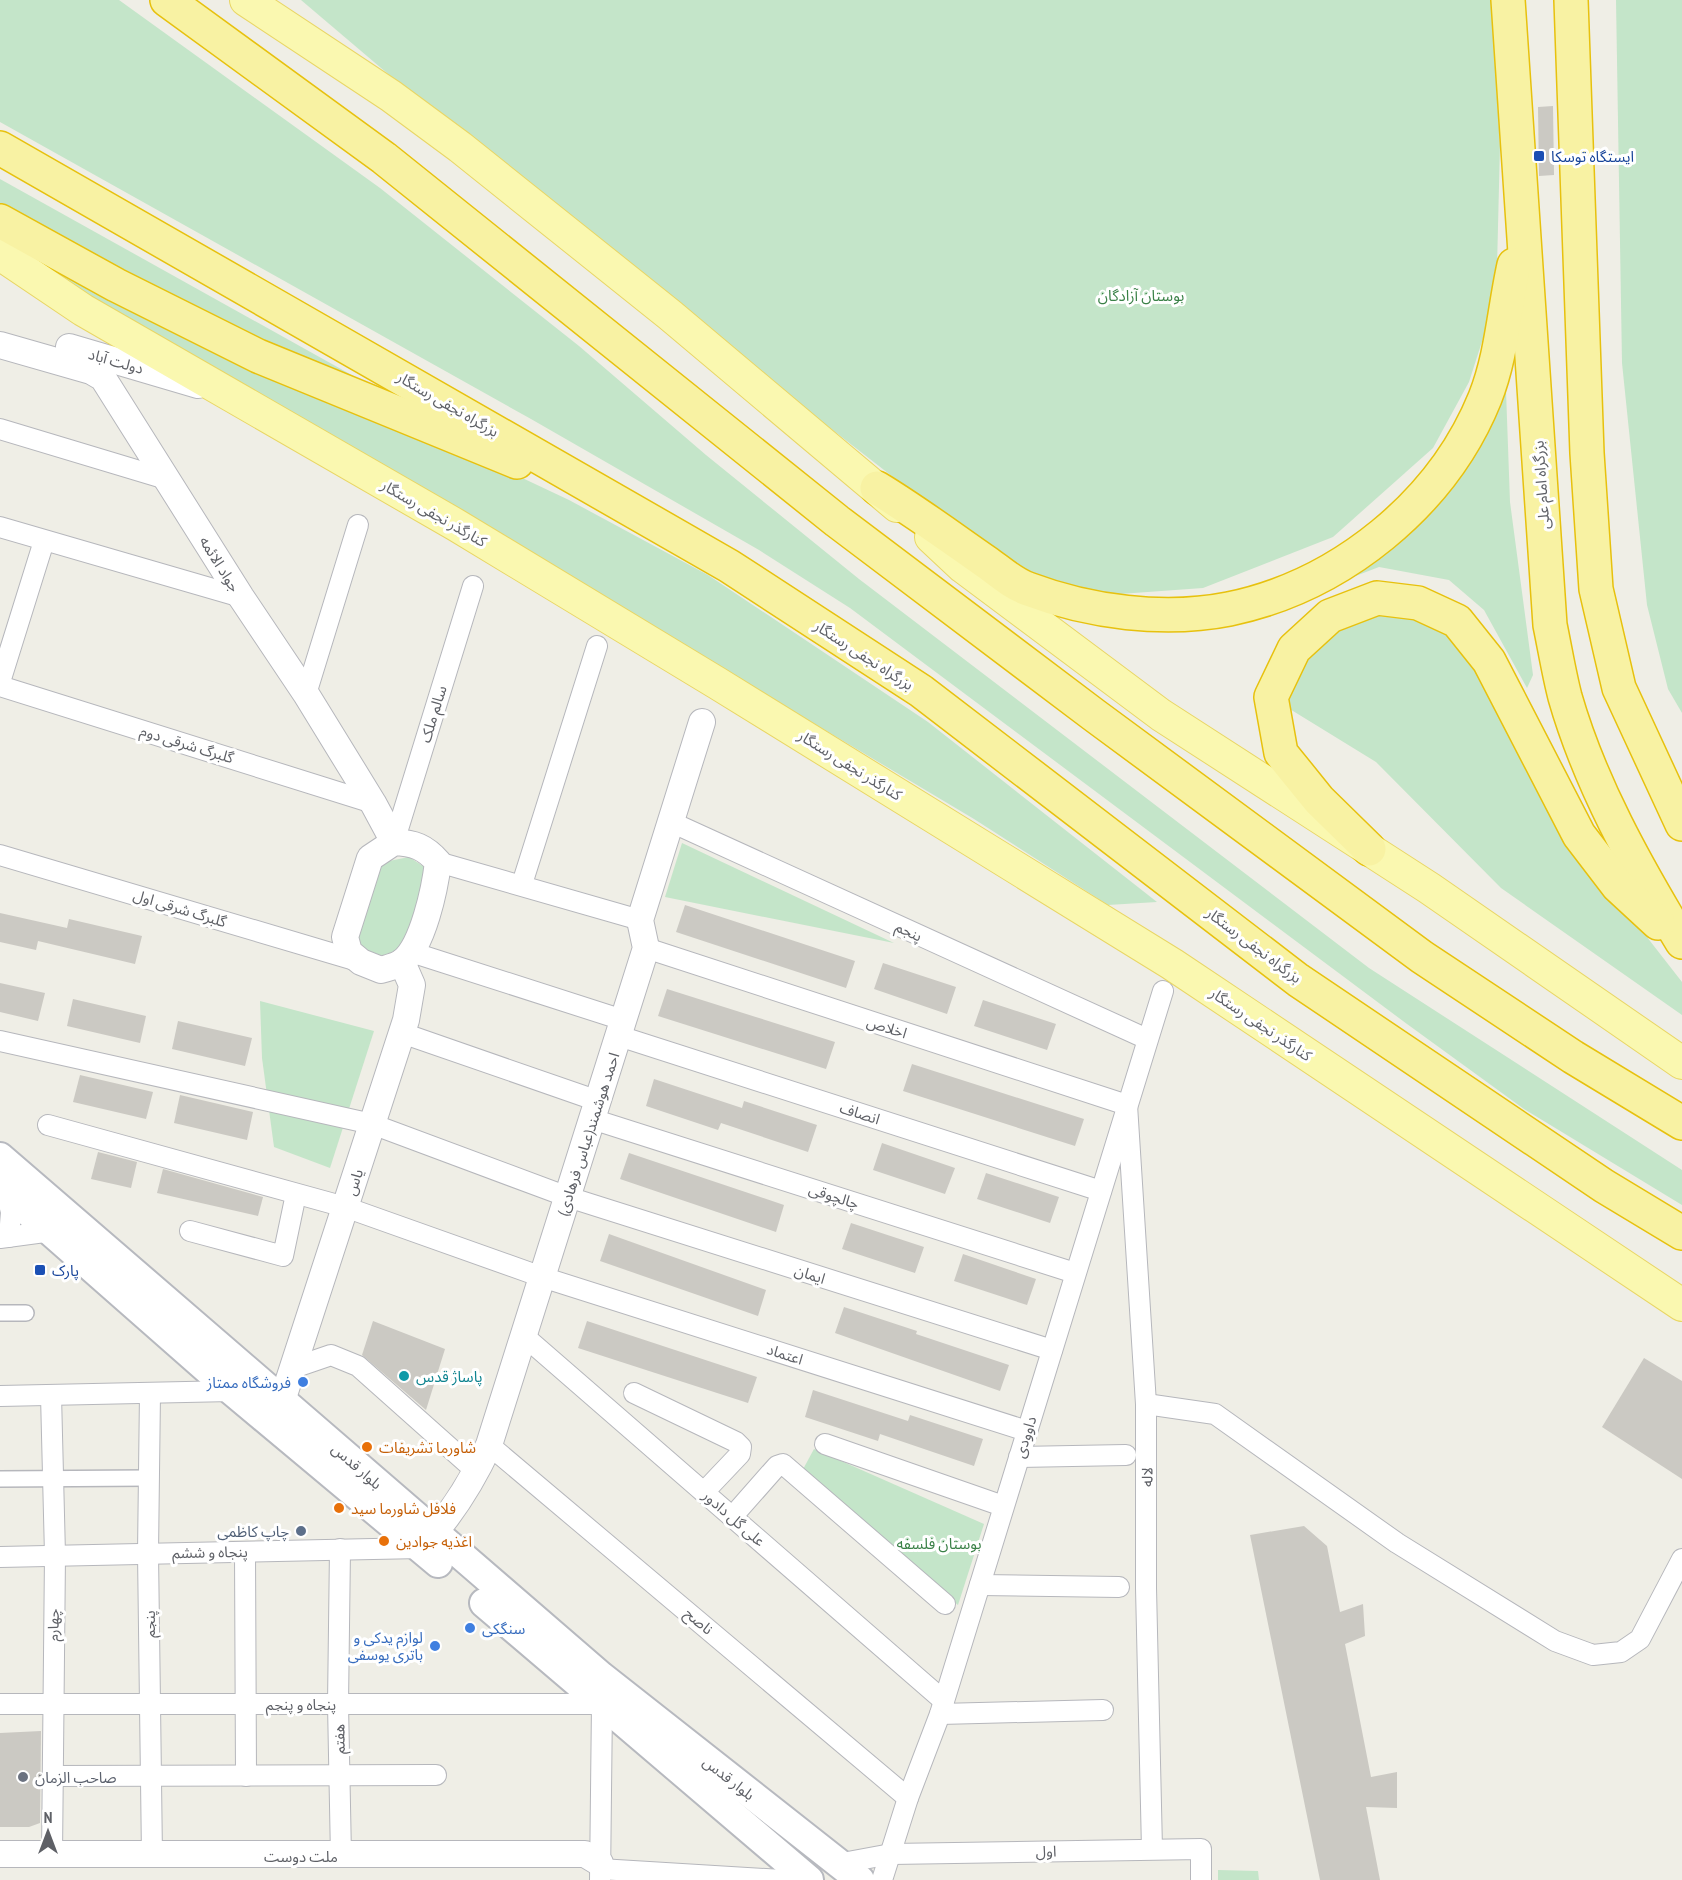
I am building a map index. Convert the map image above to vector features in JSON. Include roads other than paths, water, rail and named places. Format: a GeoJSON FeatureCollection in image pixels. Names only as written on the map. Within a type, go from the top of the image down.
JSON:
{"type":"FeatureCollection","features":[{"type":"Feature","properties":{"kind":"highway"},"geometry":{"type":"LineString","coordinates":[[166,0],[384,158],[837,521],[1103,722],[1422,957],[1573,1057],[1682,1123]]}},
{"type":"Feature","properties":{"kind":"highway","name":"بزرگراه امام علی"},"geometry":{"type":"LineString","coordinates":[[1508,0],[1551,625],[1565,697],[1588,762],[1648,886],[1682,943]]}},
{"type":"Feature","properties":{"kind":"highway"},"geometry":{"type":"LineString","coordinates":[[1571,0],[1587,453],[1596,589],[1619,688],[1682,824]]}},
{"type":"Feature","properties":{"kind":"highway","name":"بزرگراه نجفی رستگار"},"geometry":{"type":"LineString","coordinates":[[0,148],[729,566],[921,691],[1298,980],[1604,1186],[1682,1233]]}},
{"type":"Feature","properties":{"kind":"highway"},"geometry":{"type":"LineString","coordinates":[[0,221],[116,285],[258,356],[392,413],[616,501]]}},
{"type":"Feature","properties":{"kind":"highway"},"geometry":{"type":"LineString","coordinates":[[877,488],[917,513],[1025,589],[1083,606],[1153,615],[1228,609],[1295,588],[1375,542],[1409,511],[1466,438],[1485,398],[1500,352],[1507,296],[1522,225]]}},
{"type":"Feature","properties":{"kind":"highway"},"geometry":{"type":"LineString","coordinates":[[1369,849],[1319,800],[1281,753],[1271,697],[1294,649],[1330,616],[1377,598],[1418,603],[1457,621],[1489,661],[1579,835],[1618,886],[1682,943]]}},
{"type":"Feature","properties":{"kind":"main road"},"geometry":{"type":"LineString","coordinates":[[246,0],[392,96],[460,147],[670,315],[877,488],[963,567],[1161,715],[1369,849],[1682,1063]]}},
{"type":"Feature","properties":{"kind":"main road","name":"کنارگذر نجفی رستگار"},"geometry":{"type":"LineString","coordinates":[[0,254],[83,310],[456,525],[1172,964],[1682,1305]]}},
{"type":"Feature","properties":{"kind":"main road","name":"بلوار قدس"},"geometry":{"type":"LineString","coordinates":[[0,1157],[282,1401],[602,1704],[809,1880]]}},
{"type":"Feature","properties":{"kind":"main road","name":"بلوار قدس"},"geometry":{"type":"LineString","coordinates":[[3,1190],[232,1391],[601,1676],[848,1872]]}},
{"type":"Feature","properties":{"kind":"street","name":"دولت آباد"},"geometry":{"type":"LineString","coordinates":[[0,327],[232,395]]}},
{"type":"Feature","properties":{"kind":"street","name":"جواد الائمه"},"geometry":{"type":"LineString","coordinates":[[0,345],[91,371],[103,378],[241,597],[306,694],[373,803],[394,842]]}},
{"type":"Feature","properties":{"kind":"street"},"geometry":{"type":"LineString","coordinates":[[0,429],[166,478]]}},
{"type":"Feature","properties":{"kind":"street"},"geometry":{"type":"LineString","coordinates":[[306,694],[358,525]]}},
{"type":"Feature","properties":{"kind":"street"},"geometry":{"type":"LineString","coordinates":[[0,527],[241,597]]}},
{"type":"Feature","properties":{"kind":"street"},"geometry":{"type":"LineString","coordinates":[[0,684],[44,541]]}},
{"type":"Feature","properties":{"kind":"street","name":"سالم ملک"},"geometry":{"type":"LineString","coordinates":[[394,842],[473,586]]}},
{"type":"Feature","properties":{"kind":"street"},"geometry":{"type":"LineString","coordinates":[[522,884],[597,646]]}},
{"type":"Feature","properties":{"kind":"street","name":"گلبرگ شرقی دوم"},"geometry":{"type":"LineString","coordinates":[[0,684],[373,803]]}},
{"type":"Feature","properties":{"kind":"street","name":"احمد هوشمند(عباس فرهادی)"},"geometry":{"type":"LineString","coordinates":[[428,1541],[477,1472],[489,1445],[646,948],[640,920],[702,722]]}},
{"type":"Feature","properties":{"kind":"street","name":"پنجم"},"geometry":{"type":"LineString","coordinates":[[671,822],[1147,1039]]}},
{"type":"Feature","properties":{"kind":"street"},"geometry":{"type":"LineString","coordinates":[[438,862],[429,911],[406,957],[381,970],[361,962],[349,952],[345,937],[370,858],[394,842],[412,843],[428,851],[438,862],[522,884],[640,920]]}},
{"type":"Feature","properties":{"kind":"street","name":"گلبرگ شرقی اول"},"geometry":{"type":"LineString","coordinates":[[0,855],[361,962]]}},
{"type":"Feature","properties":{"kind":"street","name":"اخلاص"},"geometry":{"type":"LineString","coordinates":[[646,948],[1127,1106]]}},
{"type":"Feature","properties":{"kind":"street","name":"انصاف"},"geometry":{"type":"LineString","coordinates":[[406,957],[1101,1191]]}},
{"type":"Feature","properties":{"kind":"street","name":"یاس"},"geometry":{"type":"LineString","coordinates":[[282,1401],[402,1033],[412,986],[406,957]]}},
{"type":"Feature","properties":{"kind":"street","name":"داوودی"},"geometry":{"type":"LineString","coordinates":[[882,1880],[908,1798],[942,1708],[1163,991]]}},
{"type":"Feature","properties":{"kind":"street","name":"چالچوقی"},"geometry":{"type":"LineString","coordinates":[[402,1033],[595,1110],[1076,1273]]}},
{"type":"Feature","properties":{"kind":"street","name":"ایمان"},"geometry":{"type":"LineString","coordinates":[[0,1041],[372,1124],[568,1197],[1052,1350]]}},
{"type":"Feature","properties":{"kind":"street","name":"لاله"},"geometry":{"type":"LineString","coordinates":[[1127,1106],[1146,1404],[1146,1588],[1152,1849]]}},
{"type":"Feature","properties":{"kind":"street"},"geometry":{"type":"LineString","coordinates":[[48,1125],[345,1207],[542,1277]]}},
{"type":"Feature","properties":{"kind":"street"},"geometry":{"type":"LineString","coordinates":[[3,1190],[11,1212],[4,1238],[52,1231]]}},
{"type":"Feature","properties":{"kind":"street"},"geometry":{"type":"LineString","coordinates":[[190,1231],[283,1256],[296,1194]]}},
{"type":"Feature","properties":{"kind":"street","name":"اعتماد"},"geometry":{"type":"LineString","coordinates":[[542,1277],[1027,1431]]}},
{"type":"Feature","properties":{"kind":"street"},"geometry":{"type":"LineString","coordinates":[[0,1313],[26,1313]]}},
{"type":"Feature","properties":{"kind":"street","name":"علی گل دادور"},"geometry":{"type":"LineString","coordinates":[[524,1336],[732,1516],[942,1708]]}},
{"type":"Feature","properties":{"kind":"street"},"geometry":{"type":"LineString","coordinates":[[293,1368],[331,1355],[358,1366],[477,1472]]}},
{"type":"Feature","properties":{"kind":"street"},"geometry":{"type":"LineString","coordinates":[[0,1396],[232,1391]]}},
{"type":"Feature","properties":{"kind":"street","name":"پنجم"},"geometry":{"type":"LineString","coordinates":[[150,1393],[148,1553],[152,1856]]}},
{"type":"Feature","properties":{"kind":"street"},"geometry":{"type":"LineString","coordinates":[[634,1394],[736,1442],[741,1447],[740,1454],[704,1492]]}},
{"type":"Feature","properties":{"kind":"street","name":"چهارم"},"geometry":{"type":"LineString","coordinates":[[51,1395],[55,1556],[52,1855]]}},
{"type":"Feature","properties":{"kind":"street"},"geometry":{"type":"LineString","coordinates":[[1146,1404],[1178,1406],[1215,1414],[1397,1543],[1555,1641],[1593,1655],[1621,1652],[1640,1639],[1682,1559]]}},
{"type":"Feature","properties":{"kind":"street"},"geometry":{"type":"LineString","coordinates":[[825,1444],[1003,1506]]}},
{"type":"Feature","properties":{"kind":"street","name":"ناصح"},"geometry":{"type":"LineString","coordinates":[[489,1445],[908,1798]]}},
{"type":"Feature","properties":{"kind":"street"},"geometry":{"type":"LineString","coordinates":[[1019,1456],[1126,1455]]}},
{"type":"Feature","properties":{"kind":"street"},"geometry":{"type":"LineString","coordinates":[[732,1516],[777,1466],[783,1464],[945,1604]]}},
{"type":"Feature","properties":{"kind":"street"},"geometry":{"type":"LineString","coordinates":[[0,1479],[149,1478]]}},
{"type":"Feature","properties":{"kind":"street","name":"پنجاه و ششم"},"geometry":{"type":"LineString","coordinates":[[0,1557],[340,1549],[428,1541]]}},
{"type":"Feature","properties":{"kind":"street","name":"هفتم"},"geometry":{"type":"LineString","coordinates":[[340,1549],[338,1704],[341,1856]]}},
{"type":"Feature","properties":{"kind":"street"},"geometry":{"type":"LineString","coordinates":[[245,1551],[246,1776]]}},
{"type":"Feature","properties":{"kind":"street"},"geometry":{"type":"LineString","coordinates":[[980,1585],[1119,1587]]}},
{"type":"Feature","properties":{"kind":"street","name":"پنجاه و پنجم"},"geometry":{"type":"LineString","coordinates":[[0,1704],[602,1704]]}},
{"type":"Feature","properties":{"kind":"street"},"geometry":{"type":"LineString","coordinates":[[602,1704],[599,1873],[782,1880]]}},
{"type":"Feature","properties":{"kind":"street"},"geometry":{"type":"LineString","coordinates":[[942,1708],[1103,1710]]}},
{"type":"Feature","properties":{"kind":"street"},"geometry":{"type":"LineString","coordinates":[[52,1776],[436,1775]]}},
{"type":"Feature","properties":{"kind":"street","name":"اول"},"geometry":{"type":"LineString","coordinates":[[848,1872],[891,1854],[1201,1849],[1201,1880]]}},
{"type":"Feature","properties":{"kind":"street","name":"ملت دوست"},"geometry":{"type":"LineString","coordinates":[[0,1854],[341,1856],[585,1854],[599,1873]]}},
{"type":"Feature","properties":{"kind":"street"},"geometry":{"type":"LineString","coordinates":[[814,1880],[848,1872]]}},
{"type":"Feature","properties":{"kind":"place","name":"ایستگاه توسکا"},"geometry":{"type":"Point","coordinates":[1539,156]}},
{"type":"Feature","properties":{"kind":"place","name":"پارک"},"geometry":{"type":"Point","coordinates":[40,1270]}},
{"type":"Feature","properties":{"kind":"place","name":"پاساژ قدس"},"geometry":{"type":"Point","coordinates":[404,1376]}},
{"type":"Feature","properties":{"kind":"place","name":"فروشگاه ممتاز"},"geometry":{"type":"Point","coordinates":[303,1382]}},
{"type":"Feature","properties":{"kind":"place","name":"شاورما تشریفات"},"geometry":{"type":"Point","coordinates":[367,1447]}},
{"type":"Feature","properties":{"kind":"place","name":"فلافل شاورما سید"},"geometry":{"type":"Point","coordinates":[339,1508]}},
{"type":"Feature","properties":{"kind":"place","name":"چاپ كاظمى"},"geometry":{"type":"Point","coordinates":[301,1531]}},
{"type":"Feature","properties":{"kind":"place","name":"اغذیه جوادین"},"geometry":{"type":"Point","coordinates":[384,1541]}},
{"type":"Feature","properties":{"kind":"place","name":"سنگکی"},"geometry":{"type":"Point","coordinates":[470,1628]}},
{"type":"Feature","properties":{"kind":"place","name":"لوازم یدکی و باتری یوسفی"},"geometry":{"type":"Point","coordinates":[435,1646]}},
{"type":"Feature","properties":{"kind":"place","name":"صاحب الزمان"},"geometry":{"type":"Point","coordinates":[23,1777]}},
{"type":"Feature","properties":{"kind":"park label","name":"بوستان آزادگان"},"geometry":{"type":"Point","coordinates":[1141,295]}},
{"type":"Feature","properties":{"kind":"park label","name":"بوستان فلسفه"},"geometry":{"type":"Point","coordinates":[939,1543]}}]}
